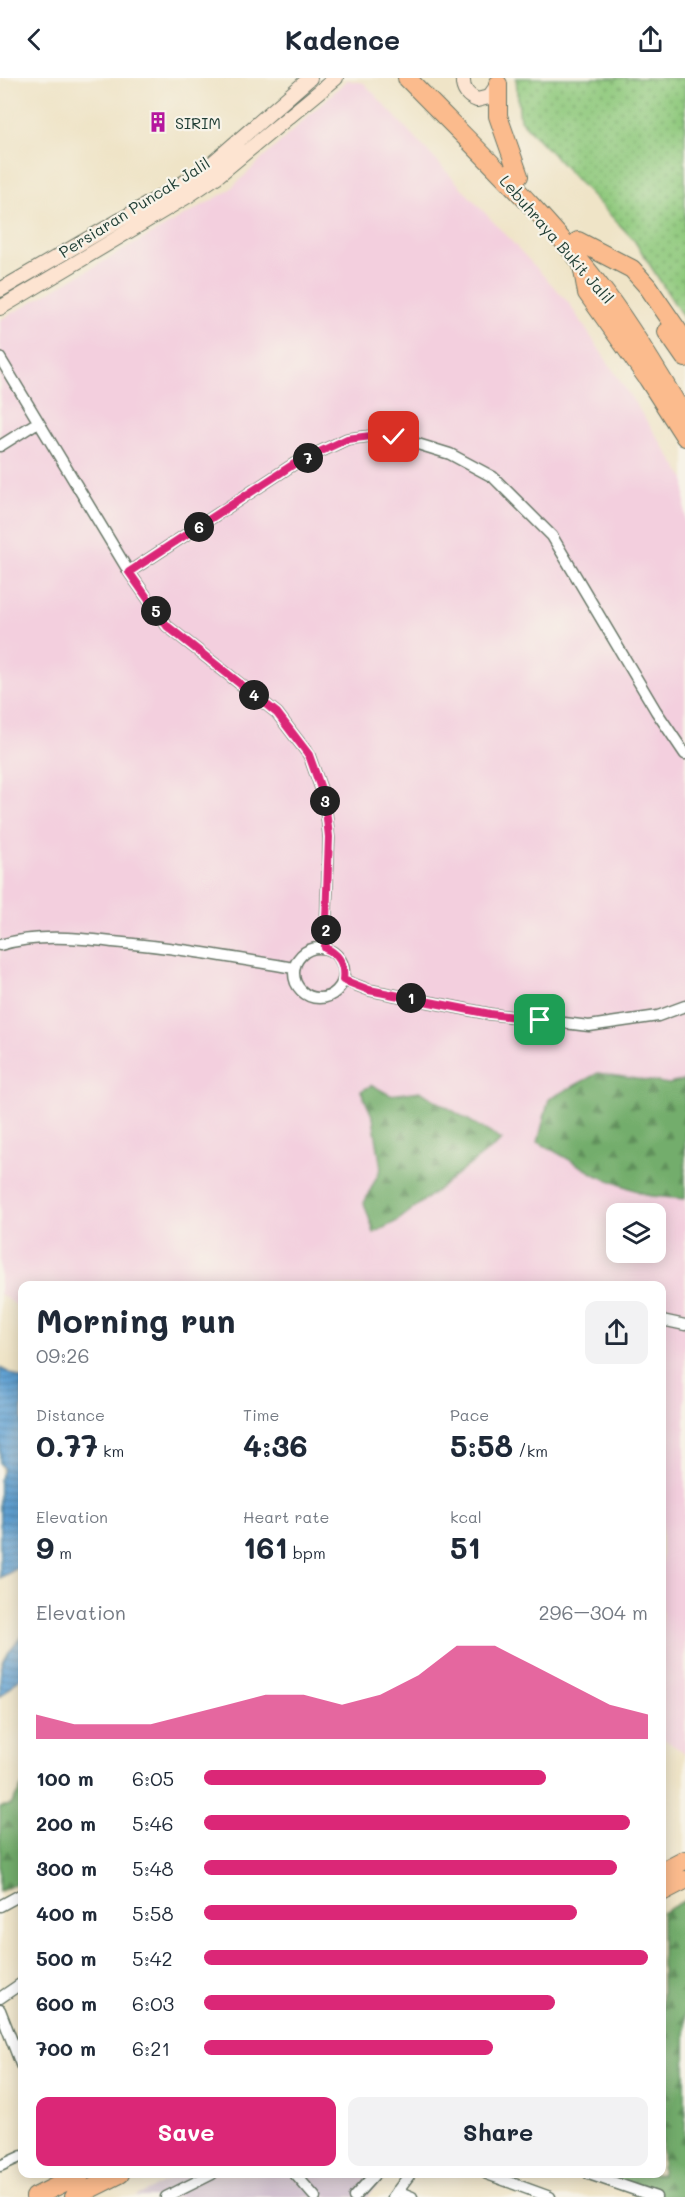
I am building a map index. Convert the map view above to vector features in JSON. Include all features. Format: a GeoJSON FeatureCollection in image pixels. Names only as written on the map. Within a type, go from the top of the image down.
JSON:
{"type":"FeatureCollection","features":[{"type":"Feature","properties":{"kind":"highway","name":"Lebuhraya Bukit Jalil"},"geometry":{"type":"LineString","coordinates":[[407,78],[512,184],[582,264],[636,337],[685,417]]}},
{"type":"Feature","properties":{"kind":"highway","name":"Lebuhraya Bukit Jalil"},"geometry":{"type":"LineString","coordinates":[[423,78],[519,176],[578,241],[644,329],[685,395]]}},
{"type":"Feature","properties":{"kind":"highway"},"geometry":{"type":"LineString","coordinates":[[499,81],[498,116],[519,176]]}},
{"type":"Feature","properties":{"kind":"highway"},"geometry":{"type":"LineString","coordinates":[[578,241],[632,269],[648,287],[685,341]]}},
{"type":"Feature","properties":{"kind":"highway"},"geometry":{"type":"LineString","coordinates":[[619,262],[624,276],[642,297],[685,358]]}},
{"type":"Feature","properties":{"kind":"highway"},"geometry":{"type":"LineString","coordinates":[[582,264],[587,293],[648,379],[685,437]]}},
{"type":"Feature","properties":{"kind":"highway"},"geometry":{"type":"LineString","coordinates":[[670,1883],[685,1860]]}},
{"type":"Feature","properties":{"kind":"highway"},"geometry":{"type":"LineString","coordinates":[[35,2197],[73,2178]]}},
{"type":"Feature","properties":{"kind":"highway"},"geometry":{"type":"LineString","coordinates":[[74,2197],[112,2178]]}},
{"type":"Feature","properties":{"kind":"main road","name":"Persiaran Puncak Jalil"},"geometry":{"type":"LineString","coordinates":[[0,290],[209,166],[310,78]]}},
{"type":"Feature","properties":{"kind":"main road","name":"Persiaran Puncak Jalil"},"geometry":{"type":"LineString","coordinates":[[0,308],[216,177],[336,78]]}},
{"type":"Feature","properties":{"kind":"main road"},"geometry":{"type":"LineString","coordinates":[[464,78],[466,93],[477,100],[489,97],[499,81]]}},
{"type":"Feature","properties":{"kind":"street"},"geometry":{"type":"LineString","coordinates":[[0,358],[129,572],[167,626],[277,713],[309,755],[325,800],[329,837],[325,948]]}},
{"type":"Feature","properties":{"kind":"street"},"geometry":{"type":"LineString","coordinates":[[0,446],[38,422]]}},
{"type":"Feature","properties":{"kind":"street"},"geometry":{"type":"LineString","coordinates":[[129,572],[294,464],[347,439],[371,436],[394,437],[450,454],[493,477],[552,536],[656,711],[685,754]]}},
{"type":"Feature","properties":{"kind":"street"},"geometry":{"type":"LineString","coordinates":[[0,945],[14,940],[55,936],[160,946],[294,968]]}},
{"type":"Feature","properties":{"kind":"street"},"geometry":{"type":"LineString","coordinates":[[325,948],[339,957],[344,972],[343,980],[334,994],[318,998],[309,996],[297,985],[294,968],[297,960],[309,950],[325,948]]}},
{"type":"Feature","properties":{"kind":"street"},"geometry":{"type":"LineString","coordinates":[[343,980],[369,990],[490,1014],[589,1026],[658,1016],[685,1006]]}},
{"type":"Feature","properties":{"kind":"street"},"geometry":{"type":"LineString","coordinates":[[666,1321],[685,1325]]}},
{"type":"Feature","properties":{"kind":"street"},"geometry":{"type":"LineString","coordinates":[[0,1906],[18,1896]]}},
{"type":"Feature","properties":{"kind":"street"},"geometry":{"type":"LineString","coordinates":[[0,1998],[18,1986]]}},
{"type":"Feature","properties":{"kind":"street"},"geometry":{"type":"LineString","coordinates":[[0,2010],[18,2057]]}},
{"type":"Feature","properties":{"kind":"street"},"geometry":{"type":"LineString","coordinates":[[0,2166],[18,2158]]}},
{"type":"Feature","properties":{"kind":"street"},"geometry":{"type":"LineString","coordinates":[[166,2197],[204,2178]]}},
{"type":"Feature","properties":{"kind":"street"},"geometry":{"type":"LineString","coordinates":[[298,2178],[315,2197]]}},
{"type":"Feature","properties":{"kind":"street"},"geometry":{"type":"LineString","coordinates":[[354,2197],[371,2178]]}},
{"type":"Feature","properties":{"kind":"street"},"geometry":{"type":"LineString","coordinates":[[408,2178],[395,2194],[412,2197]]}},
{"type":"Feature","properties":{"kind":"street"},"geometry":{"type":"LineString","coordinates":[[498,2178],[550,2197]]}},
{"type":"Feature","properties":{"kind":"street"},"geometry":{"type":"LineString","coordinates":[[601,2178],[656,2197]]}},
{"type":"Feature","properties":{"kind":"shaded area"},"geometry":{"type":"Polygon","coordinates":[[[347,80],[364,83],[568,302],[685,479],[685,1753],[666,1741],[666,1281],[18,1281],[18,1306],[0,1294],[0,320],[228,191],[347,80]]]}},
{"type":"Feature","properties":{"kind":"shaded area"},"geometry":{"type":"Polygon","coordinates":[[[172,2178],[384,2178],[367,2197],[135,2197],[172,2178]]]}},
{"type":"Feature","properties":{"kind":"green space"},"geometry":{"type":"Polygon","coordinates":[[[516,78],[685,78],[685,320],[634,240],[520,120],[516,78]]]}},
{"type":"Feature","properties":{"kind":"green space"},"geometry":{"type":"Polygon","coordinates":[[[598,1073],[669,1084],[685,1080],[685,1199],[650,1196],[598,1176],[538,1142],[549,1099],[598,1073]]]}},
{"type":"Feature","properties":{"kind":"green space"},"geometry":{"type":"Polygon","coordinates":[[[372,1085],[390,1095],[420,1091],[502,1140],[397,1221],[374,1233],[364,1203],[381,1168],[373,1118],[361,1091],[372,1085]]]}},
{"type":"Feature","properties":{"kind":"green space"},"geometry":{"type":"Polygon","coordinates":[[[18,1793],[18,1882],[0,1892],[0,1807],[11,1805],[18,1793]]]}},
{"type":"Feature","properties":{"kind":"green space"},"geometry":{"type":"Polygon","coordinates":[[[685,1900],[685,2197],[662,2197],[609,2178],[666,2178],[666,1911],[685,1900]]]}},
{"type":"Feature","properties":{"kind":"water"},"geometry":{"type":"Polygon","coordinates":[[[0,1368],[18,1377],[18,1568],[0,1578],[0,1480],[3,1468],[0,1463],[0,1368]]]}},
{"type":"Feature","properties":{"kind":"water"},"geometry":{"type":"Polygon","coordinates":[[[18,1641],[18,1680],[0,1697],[1,1669],[9,1651],[18,1641]]]}},
{"type":"Feature","properties":{"kind":"place","name":"SIRIM"},"geometry":{"type":"Point","coordinates":[158,122]}},
{"type":"Feature","properties":{"kind":"route"},"geometry":{"type":"LineString","coordinates":[[394,437],[371,436],[347,439],[294,464],[129,572],[167,626],[277,713],[309,755],[325,800],[329,837],[325,948],[339,957],[343,964],[343,980],[369,990],[490,1014],[540,1020]]}}]}
